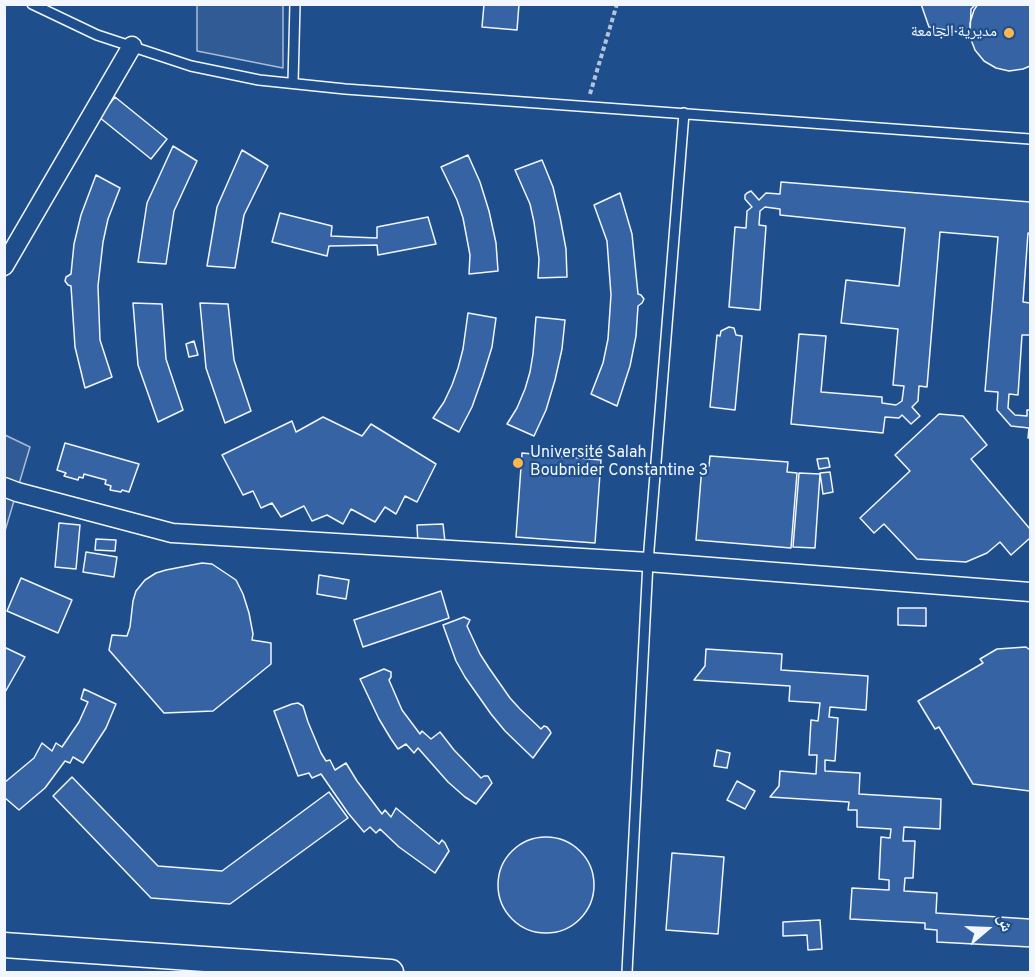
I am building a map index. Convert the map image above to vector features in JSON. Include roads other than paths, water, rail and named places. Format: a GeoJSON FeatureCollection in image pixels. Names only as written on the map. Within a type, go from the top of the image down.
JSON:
{"type":"FeatureCollection","features":[{"type":"Feature","properties":{"kind":"main road"},"geometry":{"type":"LineString","coordinates":[[4,945],[391,972]]}},
{"type":"Feature","properties":{"kind":"street"},"geometry":{"type":"LineString","coordinates":[[4,266],[132,46]]}},
{"type":"Feature","properties":{"kind":"street"},"geometry":{"type":"LineString","coordinates":[[4,487],[172,533],[648,562],[1030,592]]}},
{"type":"Feature","properties":{"kind":"lane"},"geometry":{"type":"LineString","coordinates":[[32,4],[97,35],[191,66],[259,80],[345,89],[1030,139]]}},
{"type":"Feature","properties":{"kind":"lane"},"geometry":{"type":"LineString","coordinates":[[294,84],[295,4]]}},
{"type":"Feature","properties":{"kind":"lane"},"geometry":{"type":"LineString","coordinates":[[627,972],[648,562],[684,113]]}},
{"type":"Feature","properties":{"kind":"place","name":"مديرية الجامعة"},"geometry":{"type":"Point","coordinates":[1009,33]}},
{"type":"Feature","properties":{"kind":"place","name":"Université Salah Boubnider Constantine 3"},"geometry":{"type":"Point","coordinates":[518,463]}}]}
